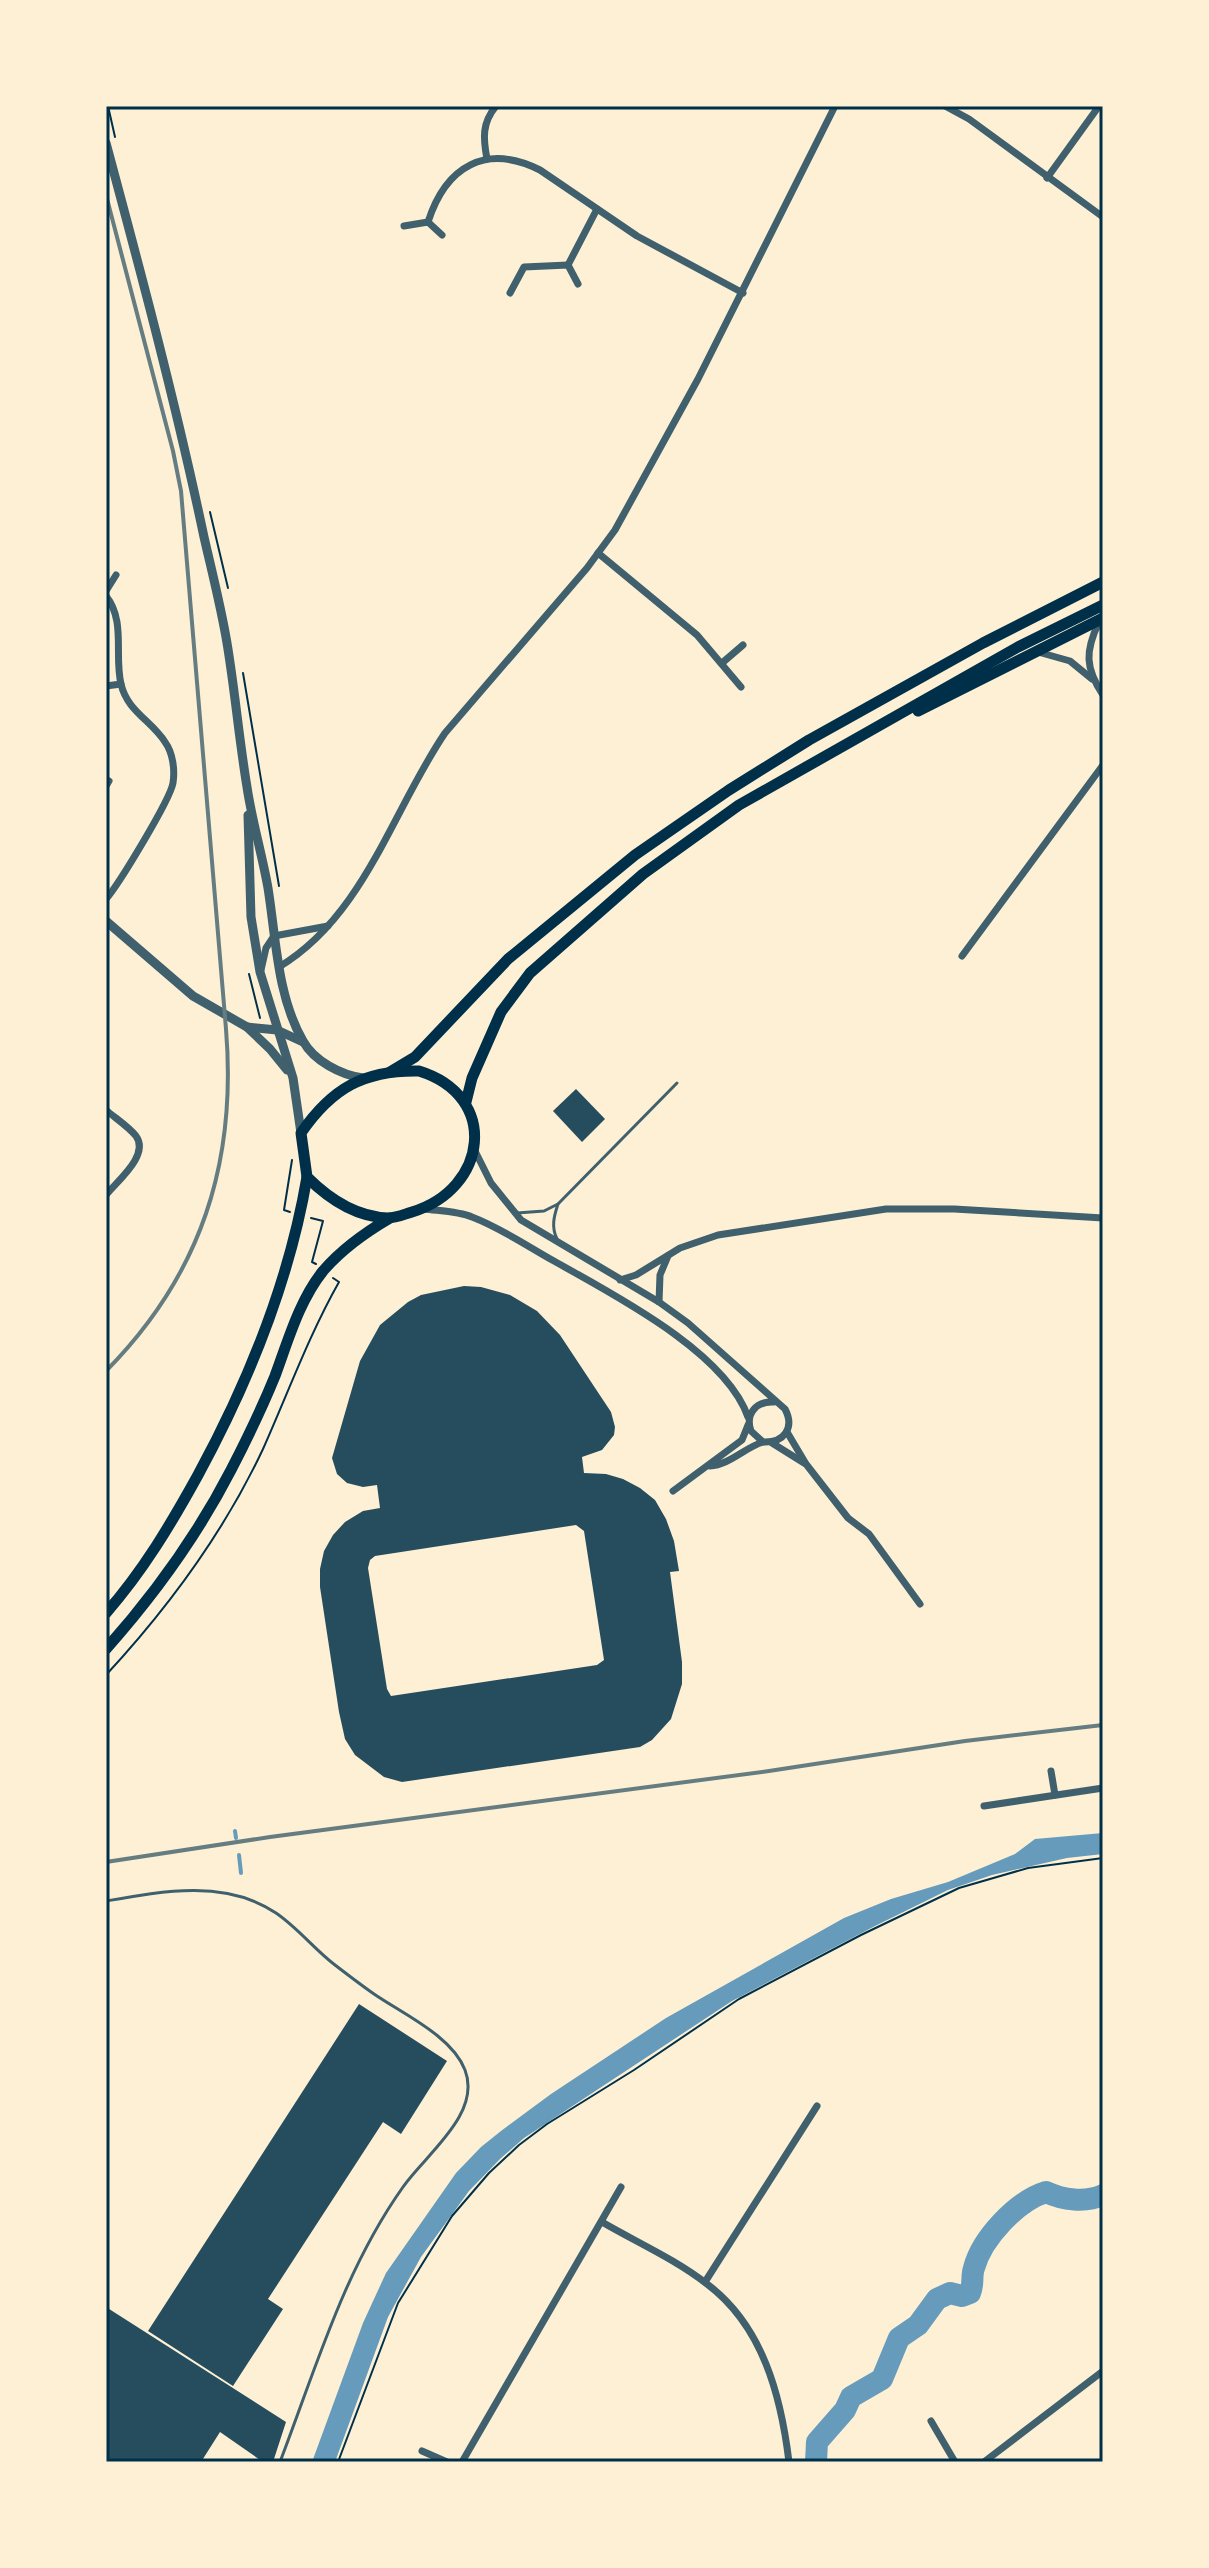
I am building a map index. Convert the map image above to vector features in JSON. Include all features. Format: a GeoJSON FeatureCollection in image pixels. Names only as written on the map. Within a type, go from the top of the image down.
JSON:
{"type":"FeatureCollection","features":[{"type":"Feature","properties":{"kind":"highway"},"geometry":{"type":"LineString","coordinates":[[390,1072],[415,1057],[508,959],[658,839],[809,740],[983,643],[1103,582]]}},
{"type":"Feature","properties":{"kind":"highway"},"geometry":{"type":"LineString","coordinates":[[466,1102],[472,1078],[501,1012],[530,973],[643,874],[739,805],[1018,647],[1103,605]]}},
{"type":"Feature","properties":{"kind":"highway"},"geometry":{"type":"LineString","coordinates":[[820,759],[1102,619]]}},
{"type":"Feature","properties":{"kind":"highway"},"geometry":{"type":"LineString","coordinates":[[106,1613],[138,1575],[166,1530],[222,1431],[242,1388],[289,1261],[307,1177],[301,1133],[316,1112],[338,1092],[363,1078],[390,1072],[419,1071],[446,1082],[466,1102],[471,1116],[474,1149],[467,1172],[441,1198],[390,1218],[367,1232],[326,1267],[312,1287],[258,1416],[230,1472],[179,1556],[106,1649]]}},
{"type":"Feature","properties":{"kind":"highway"},"geometry":{"type":"LineString","coordinates":[[307,1177],[336,1202],[354,1211],[390,1218]]}},
{"type":"Feature","properties":{"kind":"street"},"geometry":{"type":"LineString","coordinates":[[487,159],[484,128],[496,106]]}},
{"type":"Feature","properties":{"kind":"street"},"geometry":{"type":"LineString","coordinates":[[279,967],[309,947],[330,925],[368,869],[428,758],[445,733],[615,530],[672,430],[835,106]]}},
{"type":"Feature","properties":{"kind":"street"},"geometry":{"type":"LineString","coordinates":[[945,106],[969,119],[1103,217]]}},
{"type":"Feature","properties":{"kind":"street"},"geometry":{"type":"LineString","coordinates":[[1047,178],[1099,106]]}},
{"type":"Feature","properties":{"kind":"street"},"geometry":{"type":"LineString","coordinates":[[106,143],[196,495],[227,642],[247,789],[268,887],[279,967],[303,1042]]}},
{"type":"Feature","properties":{"kind":"street"},"geometry":{"type":"LineString","coordinates":[[428,222],[441,190],[452,177],[477,161],[508,158],[540,170],[637,236],[743,293]]}},
{"type":"Feature","properties":{"kind":"street"},"geometry":{"type":"LineString","coordinates":[[568,265],[597,209]]}},
{"type":"Feature","properties":{"kind":"street"},"geometry":{"type":"LineString","coordinates":[[404,226],[428,222]]}},
{"type":"Feature","properties":{"kind":"street"},"geometry":{"type":"LineString","coordinates":[[428,222],[442,235]]}},
{"type":"Feature","properties":{"kind":"street"},"geometry":{"type":"LineString","coordinates":[[510,293],[524,267],[568,265]]}},
{"type":"Feature","properties":{"kind":"street"},"geometry":{"type":"LineString","coordinates":[[568,265],[578,284]]}},
{"type":"Feature","properties":{"kind":"street"},"geometry":{"type":"LineString","coordinates":[[598,553],[697,635],[741,687]]}},
{"type":"Feature","properties":{"kind":"street"},"geometry":{"type":"LineString","coordinates":[[106,899],[170,794],[173,784],[171,754],[166,742],[132,707],[121,684],[116,615],[106,593],[116,575]]}},
{"type":"Feature","properties":{"kind":"street"},"geometry":{"type":"LineString","coordinates":[[1092,679],[1088,652],[1091,638],[1102,619]]}},
{"type":"Feature","properties":{"kind":"street"},"geometry":{"type":"LineString","coordinates":[[722,663],[743,645]]}},
{"type":"Feature","properties":{"kind":"street"},"geometry":{"type":"LineString","coordinates":[[1037,652],[1070,661],[1092,679],[1103,695]]}},
{"type":"Feature","properties":{"kind":"street"},"geometry":{"type":"LineString","coordinates":[[106,686],[121,684]]}},
{"type":"Feature","properties":{"kind":"street"},"geometry":{"type":"LineString","coordinates":[[962,956],[1103,765]]}},
{"type":"Feature","properties":{"kind":"street"},"geometry":{"type":"LineString","coordinates":[[247,789],[251,917],[260,972],[293,1078],[301,1133]]}},
{"type":"Feature","properties":{"kind":"street"},"geometry":{"type":"LineString","coordinates":[[106,921],[193,996],[247,1027],[293,1078]]}},
{"type":"Feature","properties":{"kind":"street"},"geometry":{"type":"LineString","coordinates":[[260,972],[266,948],[274,936],[330,925]]}},
{"type":"Feature","properties":{"kind":"street"},"geometry":{"type":"LineString","coordinates":[[247,1027],[277,1030],[303,1042],[325,1064],[363,1078]]}},
{"type":"Feature","properties":{"kind":"street"},"geometry":{"type":"LineString","coordinates":[[106,1110],[135,1135],[139,1147],[136,1159],[106,1195]]}},
{"type":"Feature","properties":{"kind":"street"},"geometry":{"type":"LineString","coordinates":[[474,1149],[491,1183],[513,1212],[530,1227],[659,1302],[781,1405],[788,1415],[787,1432],[806,1464],[848,1518],[869,1534],[920,1604]]}},
{"type":"Feature","properties":{"kind":"street"},"geometry":{"type":"LineString","coordinates":[[422,1208],[471,1216],[651,1317],[701,1355],[732,1389],[744,1405],[755,1437],[806,1464]]}},
{"type":"Feature","properties":{"kind":"street"},"geometry":{"type":"LineString","coordinates":[[620,1280],[636,1275],[695,1242],[718,1235],[886,1209],[954,1209],[1100,1218]]}},
{"type":"Feature","properties":{"kind":"street"},"geometry":{"type":"LineString","coordinates":[[659,1302],[660,1275],[668,1256]]}},
{"type":"Feature","properties":{"kind":"street"},"geometry":{"type":"LineString","coordinates":[[673,1491],[742,1440],[755,1407],[774,1402]]}},
{"type":"Feature","properties":{"kind":"street"},"geometry":{"type":"LineString","coordinates":[[710,1466],[721,1465],[747,1447],[768,1442],[787,1432]]}},
{"type":"Feature","properties":{"kind":"street"},"geometry":{"type":"LineString","coordinates":[[1051,1771],[1055,1795]]}},
{"type":"Feature","properties":{"kind":"street"},"geometry":{"type":"LineString","coordinates":[[984,1806],[1103,1788]]}},
{"type":"Feature","properties":{"kind":"street"},"geometry":{"type":"LineString","coordinates":[[705,2282],[817,2106]]}},
{"type":"Feature","properties":{"kind":"street"},"geometry":{"type":"LineString","coordinates":[[462,2462],[621,2187]]}},
{"type":"Feature","properties":{"kind":"street"},"geometry":{"type":"LineString","coordinates":[[602,2222],[705,2282],[736,2312],[765,2362],[782,2415],[789,2462]]}},
{"type":"Feature","properties":{"kind":"street"},"geometry":{"type":"LineString","coordinates":[[984,2462],[1103,2371]]}},
{"type":"Feature","properties":{"kind":"street"},"geometry":{"type":"LineString","coordinates":[[931,2421],[955,2462]]}},
{"type":"Feature","properties":{"kind":"street"},"geometry":{"type":"LineString","coordinates":[[422,2451],[447,2462]]}},
{"type":"Feature","properties":{"kind":"lane"},"geometry":{"type":"LineString","coordinates":[[560,1245],[554,1232],[553,1217],[558,1204],[677,1083]]}},
{"type":"Feature","properties":{"kind":"lane"},"geometry":{"type":"LineString","coordinates":[[513,1212],[535,1212],[558,1204]]}},
{"type":"Feature","properties":{"kind":"lane"},"geometry":{"type":"LineString","coordinates":[[106,1901],[192,1890],[228,1893],[260,1904],[282,1917],[333,1963],[375,1995],[413,2017],[445,2043],[467,2074],[468,2093],[462,2114],[402,2188],[349,2278],[280,2462]]}},
{"type":"Feature","properties":{"kind":"path"},"geometry":{"type":"LineString","coordinates":[[284,1210],[292,1157]]}},
{"type":"Feature","properties":{"kind":"path"},"geometry":{"type":"LineString","coordinates":[[312,1262],[323,1221]]}},
{"type":"Feature","properties":{"kind":"path"},"geometry":{"type":"LineString","coordinates":[[338,2462],[398,2303],[452,2216],[489,2173],[519,2145],[739,1999],[861,1935],[959,1888],[1028,1868],[1103,1858]]}},
{"type":"Feature","properties":{"kind":"water"},"geometry":{"type":"Polygon","coordinates":[[[1103,1833],[1103,1854],[1067,1858],[992,1875],[948,1890],[732,2001],[524,2138],[469,2191],[421,2257],[388,2317],[335,2462],[312,2462],[363,2323],[386,2273],[456,2173],[501,2131],[666,2018],[844,1918],[891,1899],[948,1882],[1015,1854],[1035,1839],[1103,1833]]]}},
{"type":"Feature","properties":{"kind":"building"},"geometry":{"type":"Polygon","coordinates":[[[576,1089],[605,1119],[582,1142],[553,1111],[576,1089]]]}},
{"type":"Feature","properties":{"kind":"building"},"geometry":{"type":"Polygon","coordinates":[[[464,1286],[481,1287],[510,1295],[537,1311],[560,1335],[611,1412],[614,1435],[602,1450],[582,1457],[584,1473],[606,1474],[640,1488],[655,1500],[666,1519],[674,1541],[679,1571],[670,1572],[682,1684],[671,1719],[652,1740],[640,1747],[402,1782],[384,1777],[355,1755],[345,1739],[320,1587],[320,1569],[324,1551],[345,1522],[363,1511],[380,1508],[377,1485],[363,1487],[347,1483],[337,1474],[332,1458],[360,1361],[380,1325],[421,1295],[464,1286]],[[576,1525],[375,1556],[370,1560],[368,1568],[387,1689],[391,1696],[597,1665],[604,1660],[584,1531],[576,1525]]]}},
{"type":"Feature","properties":{"kind":"building"},"geometry":{"type":"Polygon","coordinates":[[[359,2004],[447,2061],[401,2134],[383,2122],[268,2299],[283,2309],[233,2386],[148,2331],[359,2004]]]}},
{"type":"Feature","properties":{"kind":"building"},"geometry":{"type":"Polygon","coordinates":[[[106,2307],[286,2422],[273,2462],[263,2462],[220,2432],[201,2462],[106,2462],[106,2307]]]}},
{"type":"Feature","properties":{"kind":"waterway"},"geometry":{"type":"LineString","coordinates":[[235,1831],[236,1838]]}},
{"type":"Feature","properties":{"kind":"waterway"},"geometry":{"type":"LineString","coordinates":[[239,1855],[241,1873]]}},
{"type":"Feature","properties":{"kind":"waterway"},"geometry":{"type":"LineString","coordinates":[[816,2462],[817,2442],[845,2410],[851,2397],[882,2379],[899,2338],[918,2325],[937,2299],[950,2293],[962,2296],[970,2293],[978,2256],[1002,2222],[1024,2203],[1046,2192],[1074,2200],[1103,2195]]}},
{"type":"Feature","properties":{"kind":"railway"},"geometry":{"type":"LineString","coordinates":[[106,195],[181,491],[228,1078],[218,1171],[206,1214],[189,1256],[139,1334],[106,1371]]}},
{"type":"Feature","properties":{"kind":"railway"},"geometry":{"type":"LineString","coordinates":[[106,1862],[965,1741],[1103,1725]]}}]}
